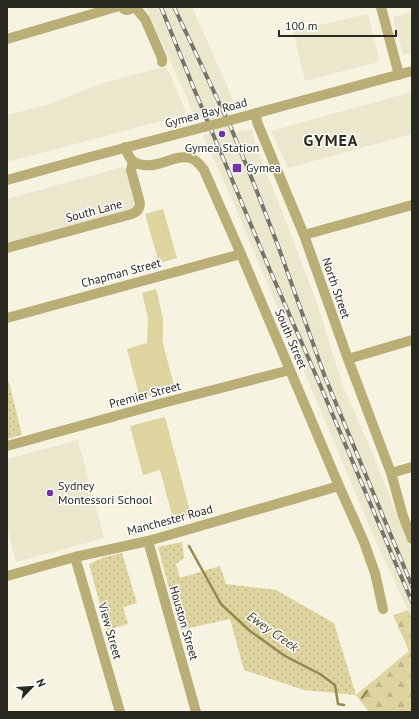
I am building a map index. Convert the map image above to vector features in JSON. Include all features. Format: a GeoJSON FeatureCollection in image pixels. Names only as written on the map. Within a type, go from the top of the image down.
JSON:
{"type":"FeatureCollection","features":[{"type":"Feature","properties":{"kind":"street"},"geometry":{"type":"LineString","coordinates":[[7,39],[116,7]]}},
{"type":"Feature","properties":{"kind":"street"},"geometry":{"type":"LineString","coordinates":[[122,7],[127,10],[134,7],[145,19],[162,58],[162,62]]}},
{"type":"Feature","properties":{"kind":"street"},"geometry":{"type":"LineString","coordinates":[[381,7],[399,75]]}},
{"type":"Feature","properties":{"kind":"street","name":"Gymea Bay Road"},"geometry":{"type":"LineString","coordinates":[[7,180],[412,71]]}},
{"type":"Feature","properties":{"kind":"street","name":"North Street"},"geometry":{"type":"LineString","coordinates":[[256,113],[258,122],[304,235],[390,473],[403,516],[412,539]]}},
{"type":"Feature","properties":{"kind":"street"},"geometry":{"type":"LineString","coordinates":[[125,147],[133,162]]}},
{"type":"Feature","properties":{"kind":"street","name":"South Street"},"geometry":{"type":"LineString","coordinates":[[133,162],[147,166],[187,157],[194,159],[199,164],[209,181],[364,542],[375,573],[383,609]]}},
{"type":"Feature","properties":{"kind":"street","name":"South Lane"},"geometry":{"type":"LineString","coordinates":[[7,248],[132,214],[137,211],[140,208],[140,203],[131,170],[133,162]]}},
{"type":"Feature","properties":{"kind":"street"},"geometry":{"type":"LineString","coordinates":[[304,235],[412,205]]}},
{"type":"Feature","properties":{"kind":"street","name":"Chapman Street"},"geometry":{"type":"LineString","coordinates":[[7,318],[241,254]]}},
{"type":"Feature","properties":{"kind":"street"},"geometry":{"type":"LineString","coordinates":[[348,359],[412,340]]}},
{"type":"Feature","properties":{"kind":"street","name":"Premier Street"},"geometry":{"type":"LineString","coordinates":[[7,446],[290,370]]}},
{"type":"Feature","properties":{"kind":"street"},"geometry":{"type":"LineString","coordinates":[[390,473],[412,467]]}},
{"type":"Feature","properties":{"kind":"street","name":"Manchester Road"},"geometry":{"type":"LineString","coordinates":[[7,576],[75,557],[148,541],[339,486]]}},
{"type":"Feature","properties":{"kind":"street","name":"Houston Street"},"geometry":{"type":"LineString","coordinates":[[148,541],[196,712]]}},
{"type":"Feature","properties":{"kind":"street","name":"View Street"},"geometry":{"type":"LineString","coordinates":[[75,557],[120,712]]}},
{"type":"Feature","properties":{"kind":"shaded area"},"geometry":{"type":"Polygon","coordinates":[[[146,7],[192,7],[232,97],[236,109],[227,112],[235,132],[252,129],[256,147],[318,306],[342,384],[372,452],[412,552],[412,619],[376,542],[232,199],[203,136],[209,134],[203,119],[194,118],[187,98],[146,7]]]}},
{"type":"Feature","properties":{"kind":"shaded area"},"geometry":{"type":"Polygon","coordinates":[[[412,12],[412,53],[403,55],[393,17],[412,12]]]}},
{"type":"Feature","properties":{"kind":"shaded area"},"geometry":{"type":"Polygon","coordinates":[[[368,14],[379,58],[378,62],[305,81],[293,31],[368,14]]]}},
{"type":"Feature","properties":{"kind":"shaded area"},"geometry":{"type":"Polygon","coordinates":[[[164,67],[167,68],[186,112],[184,115],[7,162],[7,115],[46,105],[106,82],[164,67]]]}},
{"type":"Feature","properties":{"kind":"shaded area"},"geometry":{"type":"Polygon","coordinates":[[[412,92],[412,134],[288,168],[271,131],[412,92]]]}},
{"type":"Feature","properties":{"kind":"shaded area"},"geometry":{"type":"Polygon","coordinates":[[[123,167],[128,171],[137,205],[134,210],[7,244],[7,199],[123,167]]]}},
{"type":"Feature","properties":{"kind":"shaded area","name":"Sydney Montessori School"},"geometry":{"type":"Polygon","coordinates":[[[78,440],[104,538],[16,562],[7,527],[7,459],[78,440]]]}},
{"type":"Feature","properties":{"kind":"green space"},"geometry":{"type":"Polygon","coordinates":[[[163,209],[177,258],[159,263],[145,214],[163,209]]]}},
{"type":"Feature","properties":{"kind":"green space"},"geometry":{"type":"Polygon","coordinates":[[[156,289],[163,318],[162,340],[175,389],[140,398],[127,349],[147,343],[148,318],[142,293],[156,289]]]}},
{"type":"Feature","properties":{"kind":"green space"},"geometry":{"type":"Polygon","coordinates":[[[7,382],[9,382],[22,435],[7,439],[7,382]]]}},
{"type":"Feature","properties":{"kind":"green space"},"geometry":{"type":"Polygon","coordinates":[[[165,417],[191,515],[173,519],[160,470],[143,475],[130,426],[165,417]]]}},
{"type":"Feature","properties":{"kind":"green space"},"geometry":{"type":"Polygon","coordinates":[[[182,542],[184,558],[176,564],[180,578],[220,566],[226,584],[276,590],[334,623],[356,695],[304,690],[244,670],[230,619],[180,630],[158,547],[182,542]]]}},
{"type":"Feature","properties":{"kind":"green space"},"geometry":{"type":"Polygon","coordinates":[[[122,553],[137,603],[123,607],[128,624],[107,630],[89,564],[105,557],[122,553]]]}},
{"type":"Feature","properties":{"kind":"green space"},"geometry":{"type":"Polygon","coordinates":[[[408,610],[412,619],[412,712],[369,712],[356,695],[409,651],[393,615],[408,610]]]}},
{"type":"Feature","properties":{"kind":"waterway","name":"Ewey Creek"},"geometry":{"type":"LineString","coordinates":[[189,546],[221,604],[250,631],[285,656],[320,674],[335,685],[338,704],[344,705]]}},
{"type":"Feature","properties":{"kind":"waterway"},"geometry":{"type":"LineString","coordinates":[[362,698],[367,691]]}},
{"type":"Feature","properties":{"kind":"railway"},"geometry":{"type":"LineString","coordinates":[[161,7],[269,268],[412,602]]}},
{"type":"Feature","properties":{"kind":"railway"},"geometry":{"type":"LineString","coordinates":[[174,7],[231,128],[277,243],[325,377],[412,586]]}},
{"type":"Feature","properties":{"kind":"place","name":"Gymea Station"},"geometry":{"type":"Point","coordinates":[222,134]}},
{"type":"Feature","properties":{"kind":"place","name":"Gymea"},"geometry":{"type":"Point","coordinates":[237,168]}},
{"type":"Feature","properties":{"kind":"place","name":"Sydney Montessori School"},"geometry":{"type":"Point","coordinates":[50,493]}},
{"type":"Feature","properties":{"kind":"district","name":"GYMEA"},"geometry":{"type":"Point","coordinates":[331,140]}}]}
